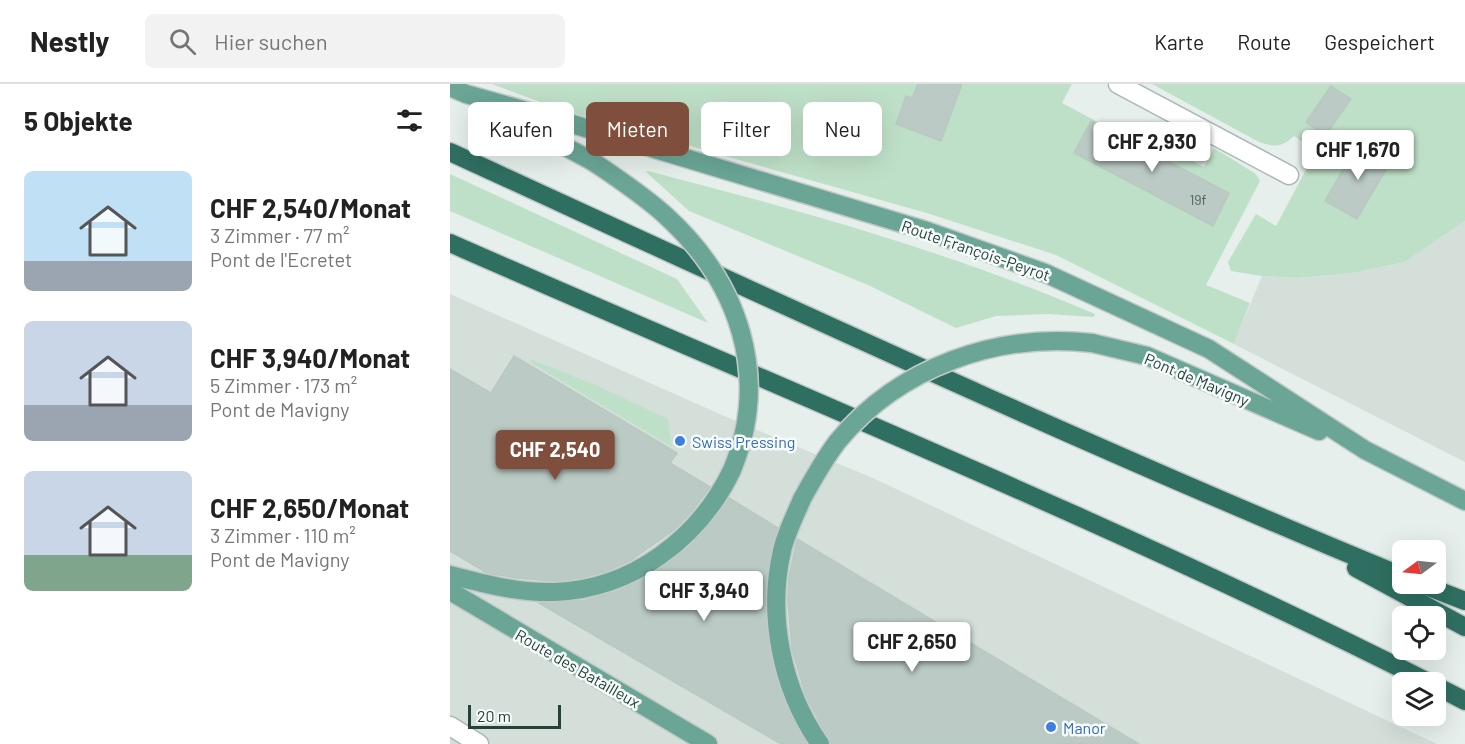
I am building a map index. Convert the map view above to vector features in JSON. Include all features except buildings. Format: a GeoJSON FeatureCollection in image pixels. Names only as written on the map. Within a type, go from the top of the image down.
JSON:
{"type":"FeatureCollection","features":[{"type":"Feature","properties":{"kind":"highway"},"geometry":{"type":"LineString","coordinates":[[450,152],[932,374],[1392,572]]}},
{"type":"Feature","properties":{"kind":"highway"},"geometry":{"type":"LineString","coordinates":[[450,243],[1050,503],[1408,672]]}},
{"type":"Feature","properties":{"kind":"highway"},"geometry":{"type":"LineString","coordinates":[[1279,525],[1465,627]]}},
{"type":"Feature","properties":{"kind":"highway"},"geometry":{"type":"LineString","coordinates":[[1446,594],[1465,601]]}},
{"type":"Feature","properties":{"kind":"highway"},"geometry":{"type":"LineString","coordinates":[[1446,691],[1465,701]]}},
{"type":"Feature","properties":{"kind":"main road"},"geometry":{"type":"LineString","coordinates":[[450,575],[505,588],[555,592],[598,584],[622,576],[664,554],[694,528],[723,490],[744,438],[749,386],[745,342],[728,296],[701,252],[665,214],[592,161],[458,91]]}},
{"type":"Feature","properties":{"kind":"main road","name":"Route François-Peyrot"},"geometry":{"type":"LineString","coordinates":[[458,91],[924,230],[1045,273],[1209,349],[1365,450],[1465,501]]}},
{"type":"Feature","properties":{"kind":"main road","name":"Pont de Mavigny"},"geometry":{"type":"LineString","coordinates":[[820,744],[796,702],[782,658],[777,625],[782,550],[802,499],[818,469],[855,422],[892,392],[927,371],[946,362],[1008,345],[1049,341],[1092,343],[1147,356],[1365,450]]}},
{"type":"Feature","properties":{"kind":"main road","name":"Route des Batailleux"},"geometry":{"type":"LineString","coordinates":[[450,591],[708,744]]}},
{"type":"Feature","properties":{"kind":"street"},"geometry":{"type":"LineString","coordinates":[[1118,84],[1289,175]]}},
{"type":"Feature","properties":{"kind":"street"},"geometry":{"type":"LineString","coordinates":[[450,726],[479,744]]}},
{"type":"Feature","properties":{"kind":"shaded area"},"geometry":{"type":"Polygon","coordinates":[[[1465,221],[1465,462],[1234,344],[1262,276],[1297,278],[1353,273],[1405,262],[1465,221]]]}},
{"type":"Feature","properties":{"kind":"shaded area"},"geometry":{"type":"Polygon","coordinates":[[[450,294],[731,419],[873,478],[1392,723],[1392,726],[1399,726],[1437,744],[450,744],[450,294]]]}},
{"type":"Feature","properties":{"kind":"green space"},"geometry":{"type":"Polygon","coordinates":[[[492,84],[1072,84],[1062,103],[1169,160],[1174,152],[1204,167],[1214,148],[1256,174],[1260,181],[1206,285],[1250,303],[1234,344],[1056,255],[930,214],[725,156],[791,156],[791,102],[701,102],[701,149],[689,146],[689,102],[586,102],[586,117],[574,113],[574,102],[540,102],[492,84]]]}},
{"type":"Feature","properties":{"kind":"green space"},"geometry":{"type":"Polygon","coordinates":[[[1152,84],[1465,84],[1465,221],[1405,262],[1353,273],[1297,278],[1231,271],[1228,262],[1256,214],[1276,226],[1316,151],[1294,136],[1278,145],[1259,142],[1152,84]]]}},
{"type":"Feature","properties":{"kind":"green space"},"geometry":{"type":"Polygon","coordinates":[[[646,172],[874,234],[986,271],[1095,314],[1094,317],[1048,314],[996,316],[956,328],[868,285],[689,211],[646,172]]]}},
{"type":"Feature","properties":{"kind":"green space"},"geometry":{"type":"Polygon","coordinates":[[[450,174],[677,279],[708,323],[450,211],[450,174]]]}},
{"type":"Feature","properties":{"kind":"green space"},"geometry":{"type":"Polygon","coordinates":[[[533,360],[600,387],[668,419],[672,447],[530,362],[533,360]]]}},
{"type":"Feature","properties":{"kind":"place","name":"Swiss Pressing"},"geometry":{"type":"Point","coordinates":[680,441]}},
{"type":"Feature","properties":{"kind":"place","name":"Manor"},"geometry":{"type":"Point","coordinates":[1051,727]}}]}
